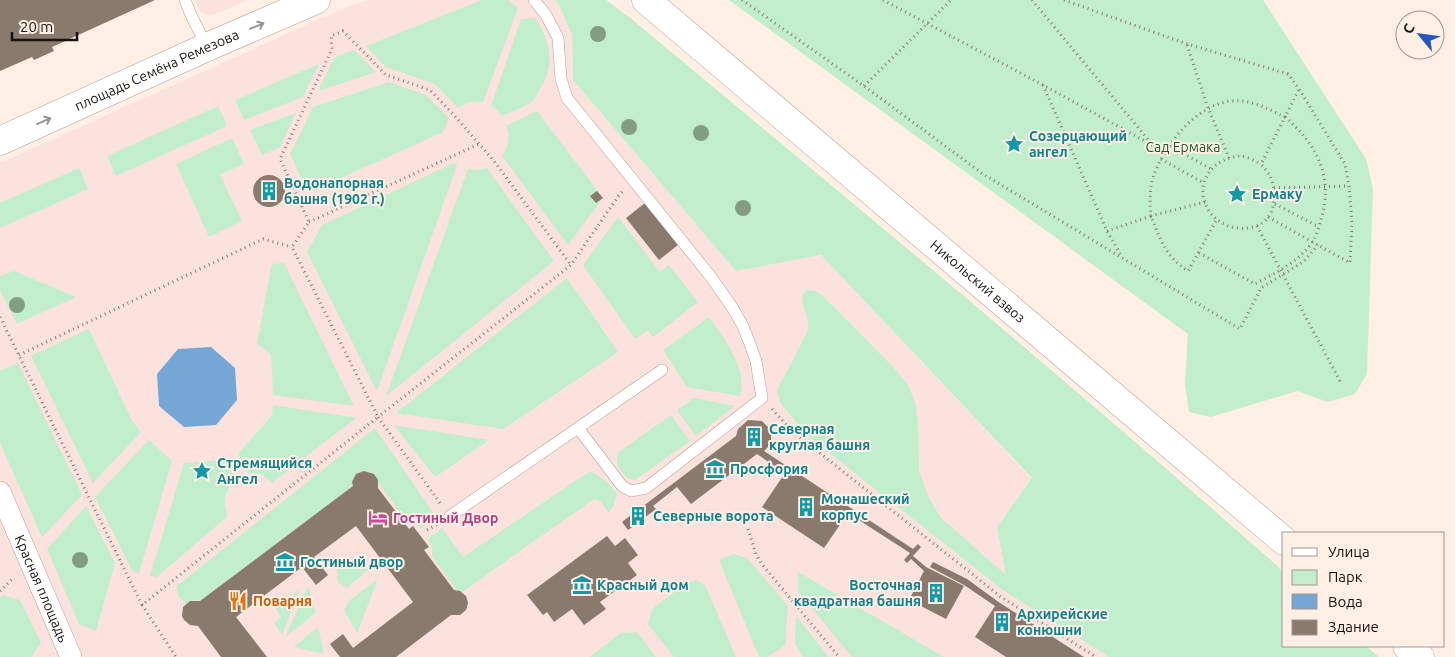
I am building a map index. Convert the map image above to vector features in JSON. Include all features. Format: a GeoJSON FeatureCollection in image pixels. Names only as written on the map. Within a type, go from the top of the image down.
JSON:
{"type":"FeatureCollection","features":[{"type":"Feature","properties":{"kind":"main road","name":"площадь Семёна Ремезова"},"geometry":{"type":"LineString","coordinates":[[0,141],[316,0]]}},
{"type":"Feature","properties":{"kind":"main road"},"geometry":{"type":"LineString","coordinates":[[638,0],[672,22]]}},
{"type":"Feature","properties":{"kind":"main road"},"geometry":{"type":"LineString","coordinates":[[646,0],[672,22]]}},
{"type":"Feature","properties":{"kind":"main road","name":"Никольский взвоз"},"geometry":{"type":"LineString","coordinates":[[672,22],[1282,539]]}},
{"type":"Feature","properties":{"kind":"main road"},"geometry":{"type":"LineString","coordinates":[[1408,647],[1420,657]]}},
{"type":"Feature","properties":{"kind":"street","name":"Красная площадь"},"geometry":{"type":"LineString","coordinates":[[0,492],[71,657]]}},
{"type":"Feature","properties":{"kind":"lane"},"geometry":{"type":"LineString","coordinates":[[185,0],[207,47]]}},
{"type":"Feature","properties":{"kind":"lane"},"geometry":{"type":"LineString","coordinates":[[534,0],[546,16],[558,38],[561,79],[567,98],[711,277],[744,326],[756,361],[762,398],[646,488],[631,491],[622,486],[578,428]]}},
{"type":"Feature","properties":{"kind":"lane"},"geometry":{"type":"LineString","coordinates":[[450,516],[662,370]]}},
{"type":"Feature","properties":{"kind":"path"},"geometry":{"type":"LineString","coordinates":[[742,0],[864,86],[983,174],[1240,329],[1261,288],[1303,262],[1318,245]]}},
{"type":"Feature","properties":{"kind":"path"},"geometry":{"type":"LineString","coordinates":[[883,0],[889,1],[1043,84],[1165,152]]}},
{"type":"Feature","properties":{"kind":"path"},"geometry":{"type":"LineString","coordinates":[[864,86],[951,0]]}},
{"type":"Feature","properties":{"kind":"path"},"geometry":{"type":"LineString","coordinates":[[1032,0],[1153,146]]}},
{"type":"Feature","properties":{"kind":"path"},"geometry":{"type":"LineString","coordinates":[[1064,0],[1187,44],[1288,74],[1300,90],[1345,164],[1352,222],[1350,263],[1268,217]]}},
{"type":"Feature","properties":{"kind":"path"},"geometry":{"type":"LineString","coordinates":[[309,222],[280,159],[332,49],[331,36],[343,31],[386,75],[430,90],[494,161],[571,265]]}},
{"type":"Feature","properties":{"kind":"path"},"geometry":{"type":"LineString","coordinates":[[1187,44],[1208,108],[1229,158]]}},
{"type":"Feature","properties":{"kind":"path"},"geometry":{"type":"LineString","coordinates":[[1043,84],[1107,231],[1122,257]]}},
{"type":"Feature","properties":{"kind":"path"},"geometry":{"type":"LineString","coordinates":[[1261,164],[1300,90]]}},
{"type":"Feature","properties":{"kind":"path"},"geometry":{"type":"LineString","coordinates":[[1199,253],[1255,284],[1299,258],[1313,242],[1319,227],[1326,203],[1325,187],[1322,167],[1314,150],[1296,126],[1285,118],[1253,102],[1231,101],[1208,108],[1183,128],[1165,152],[1153,178],[1150,198],[1151,216],[1162,246],[1175,263],[1188,271],[1216,221]]}},
{"type":"Feature","properties":{"kind":"path"},"geometry":{"type":"LineString","coordinates":[[292,247],[309,222],[479,144]]}},
{"type":"Feature","properties":{"kind":"path"},"geometry":{"type":"LineString","coordinates":[[1170,146],[1211,169]]}},
{"type":"Feature","properties":{"kind":"path"},"geometry":{"type":"LineString","coordinates":[[1241,156],[1261,164],[1270,175],[1274,188],[1275,204],[1268,217],[1257,226],[1236,228],[1216,221],[1205,202],[1203,190],[1204,183],[1211,169],[1219,162],[1241,156]]}},
{"type":"Feature","properties":{"kind":"path"},"geometry":{"type":"LineString","coordinates":[[1161,159],[1204,183]]}},
{"type":"Feature","properties":{"kind":"path"},"geometry":{"type":"LineString","coordinates":[[142,605],[571,265],[619,195],[635,181]]}},
{"type":"Feature","properties":{"kind":"path"},"geometry":{"type":"LineString","coordinates":[[1274,188],[1349,186]]}},
{"type":"Feature","properties":{"kind":"path"},"geometry":{"type":"LineString","coordinates":[[1107,231],[1151,216],[1205,202]]}},
{"type":"Feature","properties":{"kind":"path"},"geometry":{"type":"LineString","coordinates":[[1275,204],[1319,227]]}},
{"type":"Feature","properties":{"kind":"path"},"geometry":{"type":"LineString","coordinates":[[1257,226],[1341,383]]}},
{"type":"Feature","properties":{"kind":"path"},"geometry":{"type":"LineString","coordinates":[[19,355],[263,239],[292,247],[378,417],[450,516],[427,530]]}},
{"type":"Feature","properties":{"kind":"path"},"geometry":{"type":"LineString","coordinates":[[0,317],[142,605],[176,657]]}},
{"type":"Feature","properties":{"kind":"path"},"geometry":{"type":"LineString","coordinates":[[762,398],[792,431],[1000,597],[1096,657]]}},
{"type":"Feature","properties":{"kind":"path"},"geometry":{"type":"LineString","coordinates":[[748,529],[761,563],[839,657]]}},
{"type":"Feature","properties":{"kind":"shaded area"},"geometry":{"type":"Polygon","coordinates":[[[195,0],[248,0],[210,16],[200,11],[195,0]]]}},
{"type":"Feature","properties":{"kind":"shaded area"},"geometry":{"type":"Polygon","coordinates":[[[369,0],[554,0],[559,5],[572,35],[573,80],[736,271],[821,255],[1032,479],[997,527],[1127,657],[0,657],[0,163],[349,6],[369,0]]]}},
{"type":"Feature","properties":{"kind":"green space"},"geometry":{"type":"Polygon","coordinates":[[[482,0],[508,0],[518,8],[483,102],[469,102],[458,108],[435,84],[386,67],[366,46],[482,0]]]}},
{"type":"Feature","properties":{"kind":"green space"},"geometry":{"type":"Polygon","coordinates":[[[554,0],[606,0],[629,17],[1041,361],[1282,570],[1282,647],[1367,647],[1379,657],[1109,657],[1003,590],[808,436],[780,403],[777,390],[807,333],[808,323],[802,295],[807,290],[815,291],[822,295],[894,368],[908,385],[915,402],[918,424],[919,471],[928,496],[941,518],[1006,575],[997,527],[1032,478],[821,255],[736,271],[573,80],[572,35],[559,5],[554,0]]]}},
{"type":"Feature","properties":{"kind":"green space","name":"Сад Ермака"},"geometry":{"type":"Polygon","coordinates":[[[729,0],[1263,0],[1366,159],[1373,189],[1367,374],[1355,394],[1328,402],[1297,391],[1211,417],[1189,412],[1185,384],[1188,334],[729,0]]]}},
{"type":"Feature","properties":{"kind":"green space"},"geometry":{"type":"Polygon","coordinates":[[[535,18],[548,45],[548,72],[531,102],[502,116],[491,106],[521,19],[535,18]]]}},
{"type":"Feature","properties":{"kind":"green space"},"geometry":{"type":"Polygon","coordinates":[[[354,50],[376,72],[318,91],[334,58],[354,50]]]}},
{"type":"Feature","properties":{"kind":"green space"},"geometry":{"type":"Polygon","coordinates":[[[319,64],[303,97],[244,120],[235,100],[319,64]]]}},
{"type":"Feature","properties":{"kind":"green space"},"geometry":{"type":"Polygon","coordinates":[[[389,82],[426,95],[449,118],[443,132],[308,193],[290,154],[313,107],[389,82]]]}},
{"type":"Feature","properties":{"kind":"green space"},"geometry":{"type":"Polygon","coordinates":[[[218,106],[227,126],[116,176],[107,156],[218,106]]]}},
{"type":"Feature","properties":{"kind":"green space"},"geometry":{"type":"Polygon","coordinates":[[[537,111],[603,198],[568,245],[502,156],[508,141],[506,126],[537,111]]]}},
{"type":"Feature","properties":{"kind":"green space"},"geometry":{"type":"Polygon","coordinates":[[[296,113],[280,147],[262,155],[250,130],[296,113]]]}},
{"type":"Feature","properties":{"kind":"green space"},"geometry":{"type":"Polygon","coordinates":[[[232,138],[244,164],[220,175],[242,221],[209,237],[176,164],[232,138]]]}},
{"type":"Feature","properties":{"kind":"green space"},"geometry":{"type":"Polygon","coordinates":[[[454,163],[457,165],[377,391],[307,252],[322,225],[454,163]]]}},
{"type":"Feature","properties":{"kind":"green space"},"geometry":{"type":"Polygon","coordinates":[[[79,168],[88,189],[0,228],[0,203],[79,168]]]}},
{"type":"Feature","properties":{"kind":"green space"},"geometry":{"type":"Polygon","coordinates":[[[487,168],[554,261],[386,396],[468,169],[487,168]]]}},
{"type":"Feature","properties":{"kind":"green space"},"geometry":{"type":"Polygon","coordinates":[[[618,217],[660,272],[669,265],[698,302],[653,337],[648,330],[635,339],[583,265],[618,217]]]}},
{"type":"Feature","properties":{"kind":"green space"},"geometry":{"type":"Polygon","coordinates":[[[284,263],[354,406],[273,395],[271,355],[257,343],[272,264],[284,263]]]}},
{"type":"Feature","properties":{"kind":"green space"},"geometry":{"type":"Polygon","coordinates":[[[14,271],[76,297],[17,324],[0,291],[0,276],[14,271]]]}},
{"type":"Feature","properties":{"kind":"green space"},"geometry":{"type":"Polygon","coordinates":[[[567,278],[618,352],[503,429],[396,413],[567,278]]]}},
{"type":"Feature","properties":{"kind":"green space"},"geometry":{"type":"Polygon","coordinates":[[[709,317],[728,344],[738,364],[742,385],[740,396],[687,387],[663,350],[709,317]]]}},
{"type":"Feature","properties":{"kind":"green space"},"geometry":{"type":"Polygon","coordinates":[[[89,329],[132,421],[141,432],[93,483],[31,356],[89,329]]]}},
{"type":"Feature","properties":{"kind":"green space"},"geometry":{"type":"Polygon","coordinates":[[[18,363],[82,495],[42,537],[0,443],[0,371],[18,363]]]}},
{"type":"Feature","properties":{"kind":"green space"},"geometry":{"type":"Polygon","coordinates":[[[694,398],[735,406],[696,436],[677,410],[694,398]]]}},
{"type":"Feature","properties":{"kind":"green space"},"geometry":{"type":"Polygon","coordinates":[[[273,405],[356,418],[272,483],[262,474],[248,473],[238,454],[272,415],[273,405]]]}},
{"type":"Feature","properties":{"kind":"green space"},"geometry":{"type":"Polygon","coordinates":[[[671,415],[690,441],[635,480],[626,477],[618,465],[617,456],[619,452],[671,415]]]}},
{"type":"Feature","properties":{"kind":"green space"},"geometry":{"type":"Polygon","coordinates":[[[394,425],[489,440],[435,477],[394,425]]]}},
{"type":"Feature","properties":{"kind":"green space"},"geometry":{"type":"Polygon","coordinates":[[[375,428],[437,518],[420,528],[414,523],[408,523],[379,484],[374,474],[370,472],[359,473],[353,482],[353,486],[200,601],[194,600],[186,604],[178,595],[177,586],[375,428]]]}},
{"type":"Feature","properties":{"kind":"green space"},"geometry":{"type":"Polygon","coordinates":[[[149,440],[172,461],[139,573],[133,572],[95,497],[149,440]]]}},
{"type":"Feature","properties":{"kind":"green space"},"geometry":{"type":"Polygon","coordinates":[[[226,460],[235,480],[229,489],[225,501],[228,516],[157,577],[150,576],[184,463],[226,460]]]}},
{"type":"Feature","properties":{"kind":"green space"},"geometry":{"type":"Polygon","coordinates":[[[590,471],[605,480],[617,493],[609,513],[600,501],[594,499],[462,592],[457,590],[432,556],[432,547],[428,539],[442,528],[463,557],[590,471]]]}},
{"type":"Feature","properties":{"kind":"green space"},"geometry":{"type":"Polygon","coordinates":[[[86,506],[115,563],[96,631],[79,624],[47,549],[86,506]]]}},
{"type":"Feature","properties":{"kind":"green space"},"geometry":{"type":"Polygon","coordinates":[[[733,554],[747,558],[788,606],[785,645],[767,657],[759,657],[719,560],[733,554]]]}},
{"type":"Feature","properties":{"kind":"green space"},"geometry":{"type":"Polygon","coordinates":[[[337,565],[371,567],[347,588],[338,582],[337,565]]]}},
{"type":"Feature","properties":{"kind":"green space"},"geometry":{"type":"Polygon","coordinates":[[[798,572],[944,657],[852,657],[798,591],[798,572]]]}},
{"type":"Feature","properties":{"kind":"green space"},"geometry":{"type":"Polygon","coordinates":[[[378,579],[357,633],[344,610],[350,600],[378,579]]]}},
{"type":"Feature","properties":{"kind":"green space"},"geometry":{"type":"Polygon","coordinates":[[[696,580],[705,585],[736,657],[674,657],[648,624],[652,609],[686,583],[696,580]]]}},
{"type":"Feature","properties":{"kind":"green space"},"geometry":{"type":"Polygon","coordinates":[[[308,586],[316,613],[285,637],[308,586]]]}},
{"type":"Feature","properties":{"kind":"green space"},"geometry":{"type":"Polygon","coordinates":[[[300,589],[282,635],[274,623],[281,617],[276,609],[300,589]]]}},
{"type":"Feature","properties":{"kind":"green space"},"geometry":{"type":"Polygon","coordinates":[[[3,595],[20,600],[41,643],[31,657],[0,657],[0,598],[3,595]]]}},
{"type":"Feature","properties":{"kind":"green space"},"geometry":{"type":"Polygon","coordinates":[[[796,616],[829,657],[803,657],[795,644],[796,616]]]}},
{"type":"Feature","properties":{"kind":"green space"},"geometry":{"type":"Polygon","coordinates":[[[318,627],[324,654],[294,647],[318,627]]]}},
{"type":"Feature","properties":{"kind":"green space"},"geometry":{"type":"Polygon","coordinates":[[[637,632],[656,657],[589,657],[621,633],[637,632]]]}},
{"type":"Feature","properties":{"kind":"water"},"geometry":{"type":"Polygon","coordinates":[[[211,347],[235,368],[237,400],[216,425],[184,427],[159,406],[157,374],[178,349],[211,347]]]}},
{"type":"Feature","properties":{"kind":"building"},"geometry":{"type":"Polygon","coordinates":[[[0,0],[155,0],[52,47],[54,51],[34,60],[32,57],[0,71],[0,0]]]}},
{"type":"Feature","properties":{"kind":"building","name":"Водонапорная башня (1902 г.)"},"geometry":{"type":"Polygon","coordinates":[[[269,175],[275,176],[280,180],[284,185],[284,197],[280,202],[275,206],[269,207],[263,206],[258,202],[254,197],[253,191],[254,185],[258,180],[263,176],[269,175]]]}},
{"type":"Feature","properties":{"kind":"building"},"geometry":{"type":"Polygon","coordinates":[[[597,191],[603,198],[596,203],[590,196],[597,191]]]}},
{"type":"Feature","properties":{"kind":"building"},"geometry":{"type":"Polygon","coordinates":[[[645,203],[678,245],[659,260],[626,218],[645,203]]]}},
{"type":"Feature","properties":{"kind":"building"},"geometry":{"type":"Polygon","coordinates":[[[748,420],[762,421],[771,431],[770,445],[764,451],[913,549],[918,544],[921,547],[913,556],[926,567],[964,586],[946,619],[909,600],[924,571],[911,559],[907,563],[904,560],[910,553],[848,513],[824,548],[762,507],[785,473],[757,454],[691,504],[677,487],[653,506],[656,509],[628,530],[622,522],[736,436],[738,429],[748,420]]]}},
{"type":"Feature","properties":{"kind":"building","name":"Гостиный двор"},"geometry":{"type":"Polygon","coordinates":[[[364,471],[374,474],[378,480],[378,488],[409,529],[413,526],[429,547],[424,550],[454,590],[460,591],[466,596],[468,603],[466,610],[460,615],[451,615],[396,657],[340,657],[330,644],[343,634],[353,648],[413,602],[356,526],[314,557],[328,575],[316,585],[302,567],[236,617],[267,657],[221,657],[198,626],[190,625],[184,620],[182,616],[183,607],[190,601],[200,601],[353,486],[352,482],[356,474],[364,471]]]}},
{"type":"Feature","properties":{"kind":"building","name":"Красный дом"},"geometry":{"type":"Polygon","coordinates":[[[607,536],[615,546],[625,538],[638,555],[628,563],[637,575],[600,602],[606,609],[584,625],[572,609],[554,622],[547,612],[543,615],[527,595],[607,536]]]}},
{"type":"Feature","properties":{"kind":"building","name":"Архирейские конюшни"},"geometry":{"type":"Polygon","coordinates":[[[933,562],[967,579],[1000,603],[1084,657],[1006,657],[975,637],[995,606],[964,585],[930,567],[933,562]]]}},
{"type":"Feature","properties":{"kind":"place","name":"Созерцающий ангел"},"geometry":{"type":"Point","coordinates":[1014,144]}},
{"type":"Feature","properties":{"kind":"place","name":"Водонапорная башня (1902 г.)"},"geometry":{"type":"Point","coordinates":[269,191]}},
{"type":"Feature","properties":{"kind":"place","name":"Ермаку"},"geometry":{"type":"Point","coordinates":[1237,194]}},
{"type":"Feature","properties":{"kind":"place","name":"Северная круглая башня"},"geometry":{"type":"Point","coordinates":[754,437]}},
{"type":"Feature","properties":{"kind":"place","name":"Просфория"},"geometry":{"type":"Point","coordinates":[715,469]}},
{"type":"Feature","properties":{"kind":"place","name":"Стремящийся Ангел"},"geometry":{"type":"Point","coordinates":[202,471]}},
{"type":"Feature","properties":{"kind":"place","name":"Монашеский корпус"},"geometry":{"type":"Point","coordinates":[806,507]}},
{"type":"Feature","properties":{"kind":"place","name":"Северные ворота"},"geometry":{"type":"Point","coordinates":[638,516]}},
{"type":"Feature","properties":{"kind":"place","name":"Гостиный Двор"},"geometry":{"type":"Point","coordinates":[378,518]}},
{"type":"Feature","properties":{"kind":"place","name":"Гостиный двор"},"geometry":{"type":"Point","coordinates":[285,562]}},
{"type":"Feature","properties":{"kind":"place","name":"Красный дом"},"geometry":{"type":"Point","coordinates":[582,585]}},
{"type":"Feature","properties":{"kind":"place","name":"Восточная квадратная башня"},"geometry":{"type":"Point","coordinates":[936,593]}},
{"type":"Feature","properties":{"kind":"place","name":"Поварня"},"geometry":{"type":"Point","coordinates":[238,601]}},
{"type":"Feature","properties":{"kind":"place","name":"Архирейские конюшни"},"geometry":{"type":"Point","coordinates":[1002,622]}}]}
